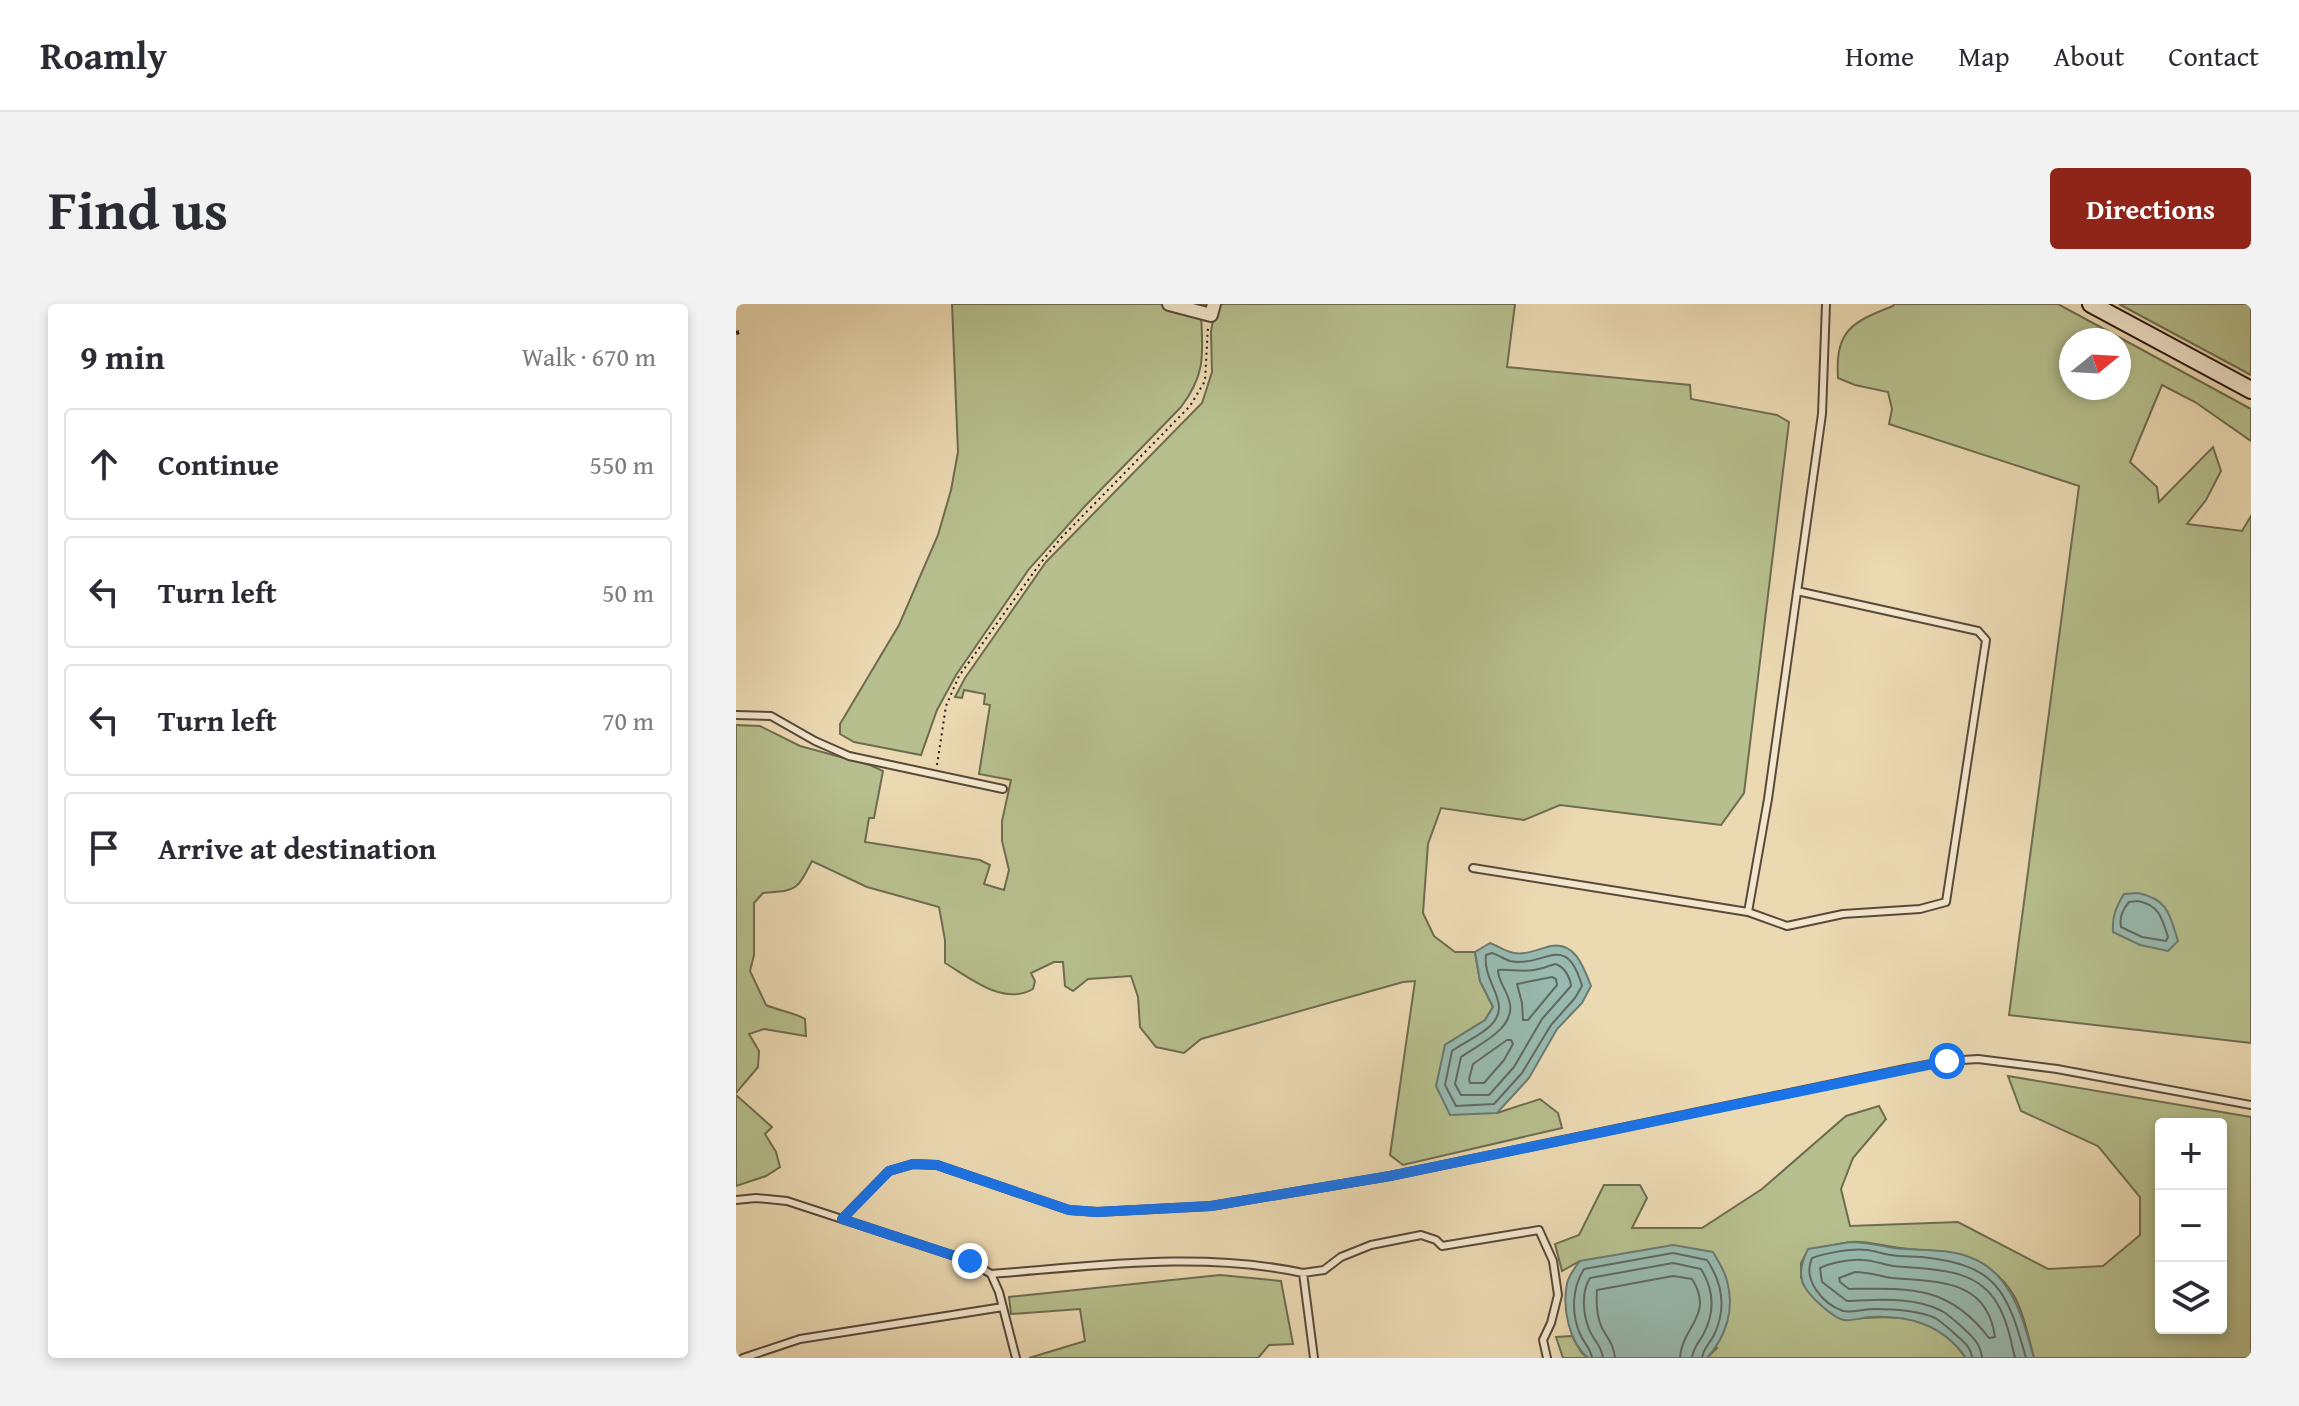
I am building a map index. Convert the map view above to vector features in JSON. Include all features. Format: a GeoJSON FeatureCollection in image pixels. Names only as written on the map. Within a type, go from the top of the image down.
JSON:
{"type":"FeatureCollection","features":[{"type":"Feature","properties":{"kind":"street"},"geometry":{"type":"LineString","coordinates":[[1169,304],[1212,309]]}},
{"type":"Feature","properties":{"kind":"street"},"geometry":{"type":"LineString","coordinates":[[2091,304],[2251,390]]}},
{"type":"Feature","properties":{"kind":"lane"},"geometry":{"type":"LineString","coordinates":[[1748,912],[1768,799],[1822,414],[1826,304]]}},
{"type":"Feature","properties":{"kind":"lane"},"geometry":{"type":"LineString","coordinates":[[1473,868],[1748,912],[1787,926],[1843,914],[1920,909],[1946,902],[1986,640],[1978,631],[1797,591]]}},
{"type":"Feature","properties":{"kind":"lane"},"geometry":{"type":"LineString","coordinates":[[736,715],[771,716],[849,756],[1003,789]]}},
{"type":"Feature","properties":{"kind":"lane"},"geometry":{"type":"LineString","coordinates":[[842,1219],[889,1171],[913,1164],[937,1165],[1069,1210],[1097,1212],[1211,1206],[1390,1176],[1947,1061],[1978,1059],[2032,1066],[2251,1105]]}},
{"type":"Feature","properties":{"kind":"lane"},"geometry":{"type":"LineString","coordinates":[[736,1200],[787,1201],[970,1261],[991,1274],[1160,1262],[1226,1262],[1303,1273],[1324,1270],[1341,1257],[1371,1245],[1421,1235],[1436,1240],[1442,1246],[1539,1230],[1553,1261],[1558,1295],[1543,1340],[1547,1358]]}},
{"type":"Feature","properties":{"kind":"lane"},"geometry":{"type":"LineString","coordinates":[[1303,1273],[1314,1358]]}},
{"type":"Feature","properties":{"kind":"lane"},"geometry":{"type":"LineString","coordinates":[[991,1274],[1016,1358]]}},
{"type":"Feature","properties":{"kind":"lane"},"geometry":{"type":"LineString","coordinates":[[743,1358],[800,1339],[1003,1307]]}},
{"type":"Feature","properties":{"kind":"path"},"geometry":{"type":"LineString","coordinates":[[935,774],[946,706],[959,676],[1061,538],[1190,406],[1205,381],[1207,330],[1212,309]]}},
{"type":"Feature","properties":{"kind":"green space"},"geometry":{"type":"Polygon","coordinates":[[[952,304],[1515,304],[1507,367],[1690,385],[1691,399],[1777,415],[1789,422],[1744,793],[1721,825],[1560,805],[1524,820],[1441,808],[1428,844],[1423,913],[1434,936],[1455,952],[1475,952],[1480,981],[1493,1007],[1485,1020],[1445,1045],[1497,1113],[1540,1099],[1558,1113],[1562,1128],[1403,1165],[1390,1155],[1415,981],[1201,1039],[1184,1053],[1156,1047],[1140,1027],[1138,997],[1131,976],[1088,979],[1073,991],[1065,986],[1063,962],[1054,962],[1031,973],[1035,981],[1033,989],[1010,994],[987,988],[945,963],[945,940],[939,907],[867,887],[812,861],[794,888],[763,893],[754,903],[754,955],[750,971],[766,1005],[805,1019],[806,1036],[764,1029],[749,1034],[759,1051],[758,1067],[736,1093],[736,725],[760,726],[800,746],[883,771],[874,818],[869,818],[865,842],[980,860],[990,865],[984,884],[1004,890],[1009,870],[1002,841],[1002,821],[1011,780],[979,774],[990,705],[984,704],[985,694],[964,690],[962,698],[955,697],[1046,562],[1202,403],[1212,372],[1213,319],[1201,314],[1201,363],[1189,395],[1029,569],[956,675],[937,710],[921,755],[854,742],[840,734],[840,724],[899,625],[938,535],[951,490],[958,452],[952,304]]]}},
{"type":"Feature","properties":{"kind":"green space"},"geometry":{"type":"Polygon","coordinates":[[[1894,304],[2058,304],[2102,328],[2059,328],[2059,400],[2131,400],[2131,344],[2251,409],[2251,441],[2195,402],[2162,385],[2130,462],[2157,487],[2159,502],[2213,447],[2221,471],[2206,500],[2187,524],[2242,531],[2251,516],[2251,1043],[2009,1015],[2079,486],[1889,424],[1892,409],[1888,392],[1838,378],[1843,338],[1867,317],[1894,304]]]}},
{"type":"Feature","properties":{"kind":"green space"},"geometry":{"type":"Polygon","coordinates":[[[2119,304],[2251,304],[2251,375],[2119,304]]]}},
{"type":"Feature","properties":{"kind":"green space"},"geometry":{"type":"Polygon","coordinates":[[[2008,1076],[2251,1117],[2251,1358],[2034,1358],[2017,1301],[2001,1279],[1988,1268],[1974,1260],[1944,1253],[1856,1242],[1808,1250],[1801,1263],[1801,1278],[1844,1320],[1890,1318],[1925,1323],[1943,1333],[1966,1358],[1707,1358],[1717,1348],[1580,1261],[1562,1271],[1555,1244],[1579,1235],[1604,1185],[1640,1185],[1647,1198],[1632,1228],[1702,1228],[1762,1189],[1846,1116],[1879,1106],[1886,1119],[1853,1158],[1841,1189],[1850,1226],[1958,1222],[2048,1269],[2103,1266],[2140,1235],[2140,1197],[2098,1146],[2021,1111],[2008,1076]]]}},
{"type":"Feature","properties":{"kind":"green space"},"geometry":{"type":"Polygon","coordinates":[[[736,1095],[772,1127],[765,1134],[776,1152],[780,1167],[766,1176],[736,1186],[736,1095]]]}},
{"type":"Feature","properties":{"kind":"green space"},"geometry":{"type":"Polygon","coordinates":[[[1220,1275],[1281,1281],[1293,1344],[1269,1345],[1258,1358],[1029,1358],[1085,1341],[1080,1309],[1011,1314],[1009,1297],[1220,1275]]]}},
{"type":"Feature","properties":{"kind":"green space"},"geometry":{"type":"Polygon","coordinates":[[[1572,1336],[1588,1358],[1563,1358],[1556,1337],[1572,1336]]]}},
{"type":"Feature","properties":{"kind":"water"},"geometry":{"type":"Polygon","coordinates":[[[2138,893],[2156,899],[2170,916],[2178,941],[2168,951],[2140,945],[2113,932],[2115,912],[2124,894],[2138,893]]]}},
{"type":"Feature","properties":{"kind":"water"},"geometry":{"type":"Polygon","coordinates":[[[1490,943],[1519,953],[1551,946],[1566,948],[1577,957],[1591,986],[1582,1003],[1557,1029],[1529,1078],[1497,1113],[1450,1115],[1436,1086],[1445,1045],[1485,1020],[1493,1007],[1480,981],[1475,952],[1490,943]]]}},
{"type":"Feature","properties":{"kind":"water"},"geometry":{"type":"Polygon","coordinates":[[[1851,1242],[1951,1252],[1984,1264],[2006,1285],[2014,1298],[2034,1358],[1966,1358],[1946,1337],[1924,1324],[1898,1318],[1847,1320],[1836,1317],[1805,1288],[1801,1267],[1808,1249],[1851,1242]]]}},
{"type":"Feature","properties":{"kind":"water"},"geometry":{"type":"Polygon","coordinates":[[[1673,1245],[1713,1252],[1725,1274],[1729,1312],[1724,1332],[1714,1350],[1707,1358],[1588,1358],[1576,1343],[1568,1324],[1566,1303],[1568,1281],[1580,1261],[1673,1245]]]}},
{"type":"Feature","properties":{"kind":"route"},"geometry":{"type":"LineString","coordinates":[[970,1261],[842,1219],[889,1171],[913,1164],[937,1165],[1069,1210],[1097,1212],[1211,1206],[1390,1176],[1947,1061]]}}]}
